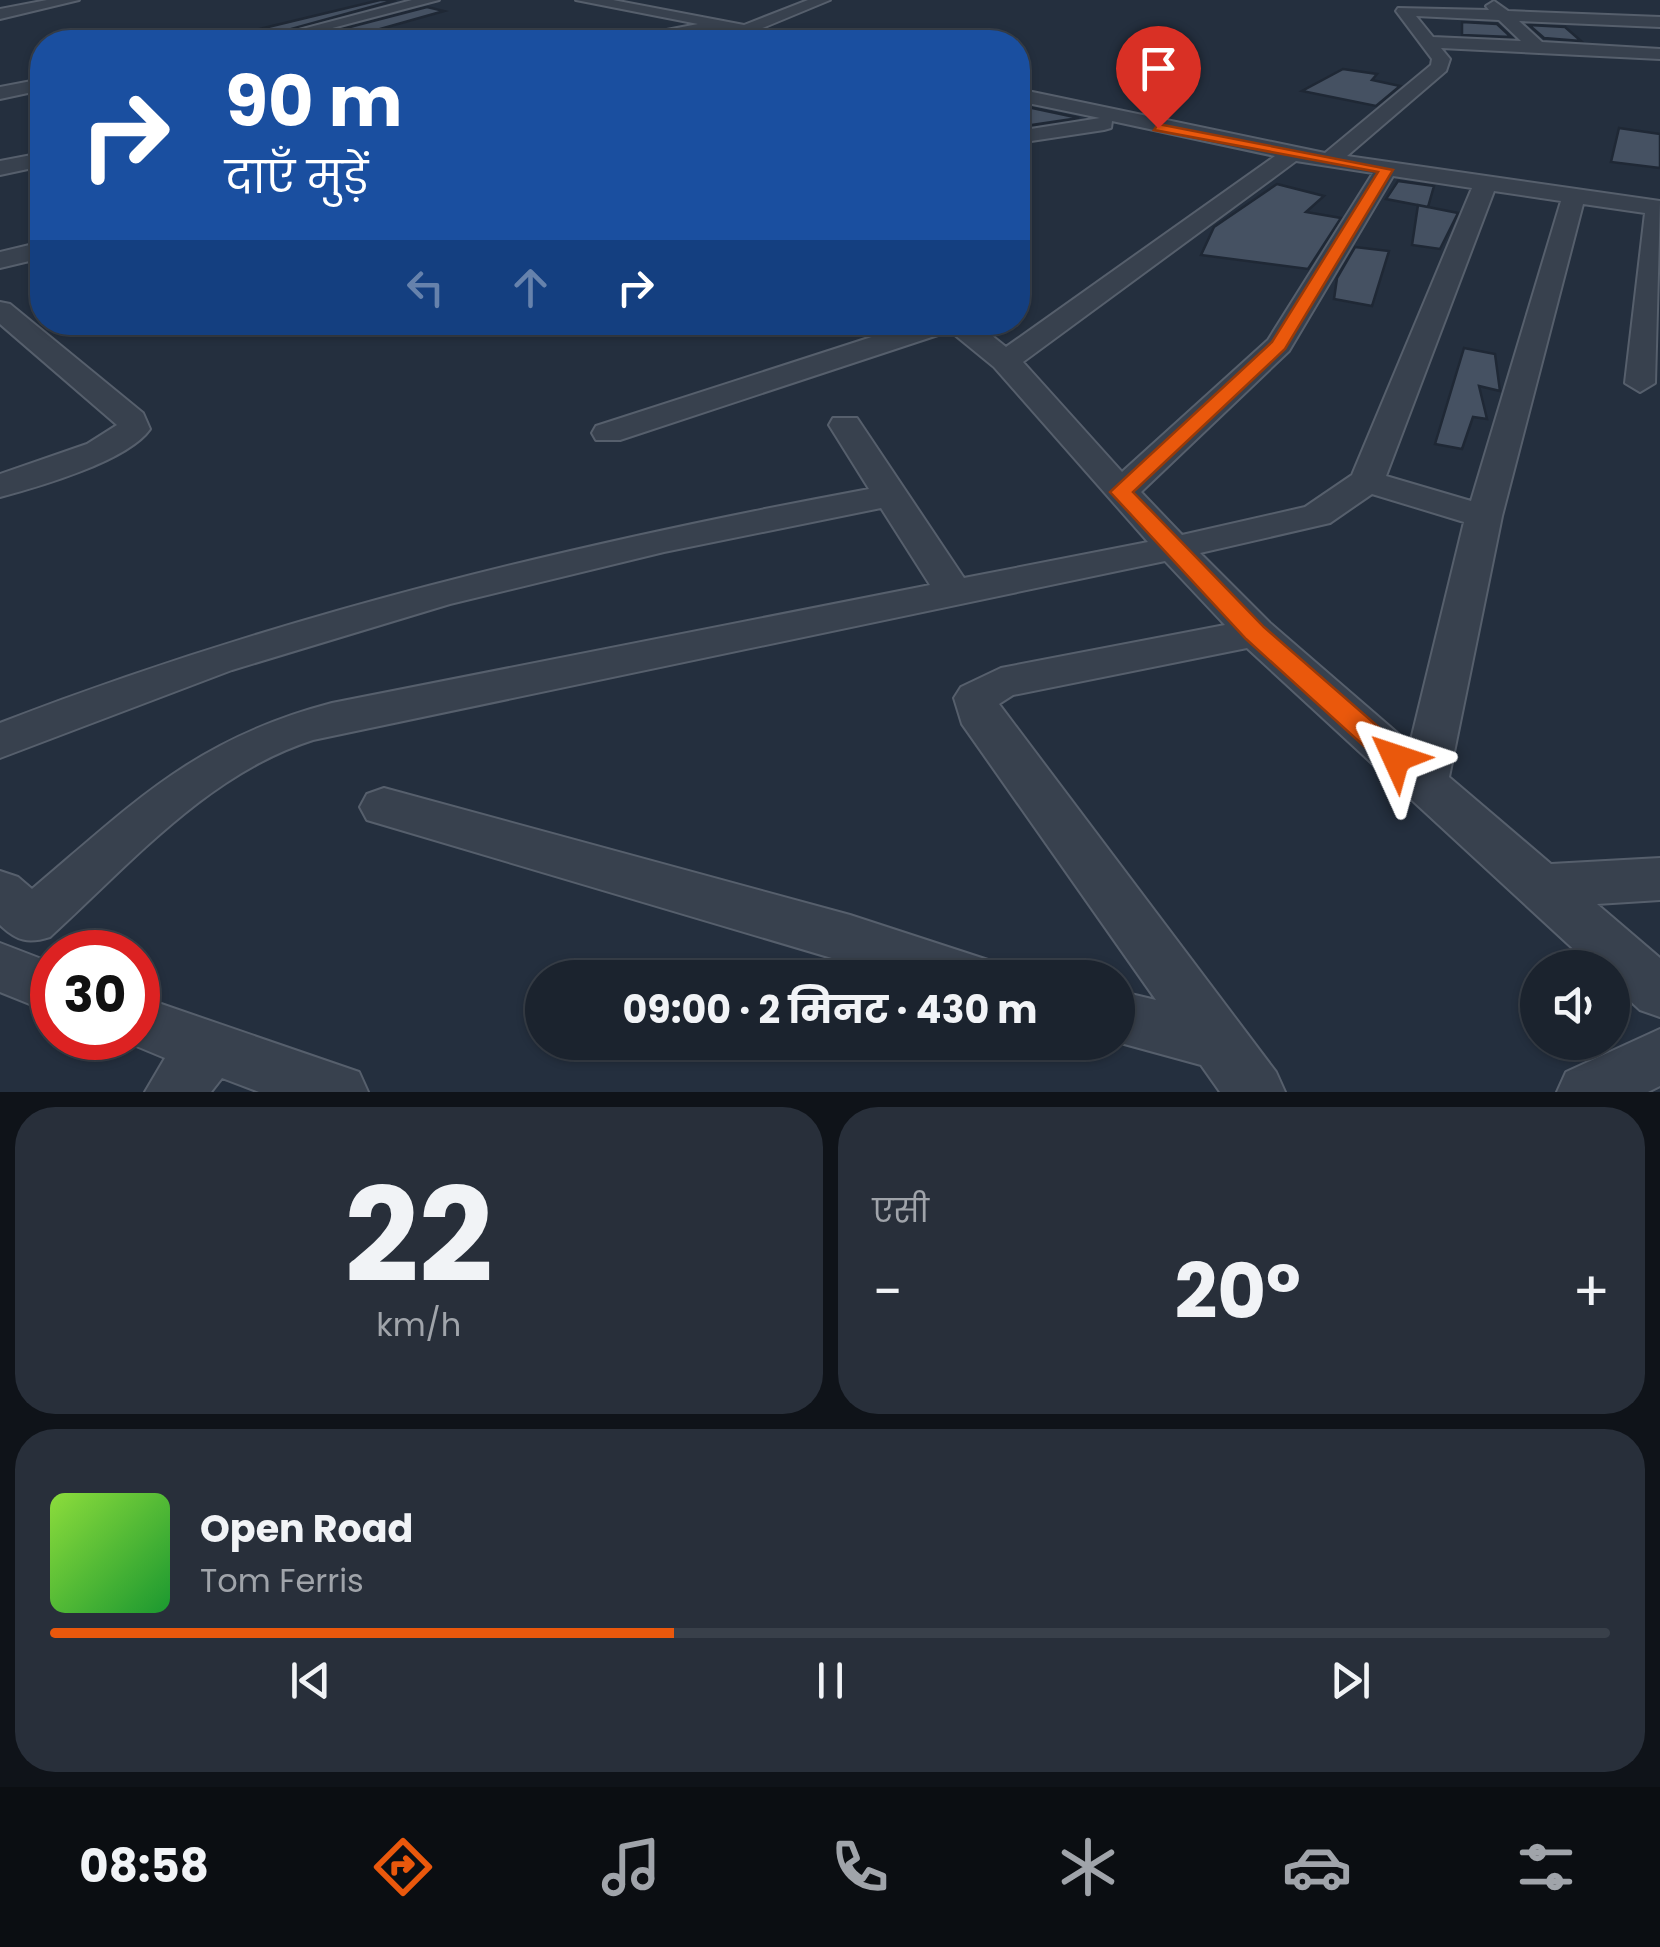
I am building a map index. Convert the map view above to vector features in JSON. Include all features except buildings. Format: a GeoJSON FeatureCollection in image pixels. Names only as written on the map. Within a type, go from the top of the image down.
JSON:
{"type":"FeatureCollection","features":[{"type":"Feature","properties":{"kind":"street"},"geometry":{"type":"LineString","coordinates":[[0,14],[71,0]]}},
{"type":"Feature","properties":{"kind":"street"},"geometry":{"type":"LineString","coordinates":[[310,30],[431,0]]}},
{"type":"Feature","properties":{"kind":"street"},"geometry":{"type":"LineString","coordinates":[[584,0],[746,30]]}},
{"type":"Feature","properties":{"kind":"street"},"geometry":{"type":"LineString","coordinates":[[611,0],[733,30]]}},
{"type":"Feature","properties":{"kind":"street"},"geometry":{"type":"LineString","coordinates":[[758,30],[822,0]]}},
{"type":"Feature","properties":{"kind":"street"},"geometry":{"type":"LineString","coordinates":[[1489,1],[1537,47]]}},
{"type":"Feature","properties":{"kind":"street"},"geometry":{"type":"LineString","coordinates":[[1335,156],[1440,67],[1440,59],[1404,11],[1660,22]]}},
{"type":"Feature","properties":{"kind":"street"},"geometry":{"type":"LineString","coordinates":[[691,30],[722,24]]}},
{"type":"Feature","properties":{"kind":"street"},"geometry":{"type":"LineString","coordinates":[[1428,42],[1660,54]]}},
{"type":"Feature","properties":{"kind":"street"},"geometry":{"type":"LineString","coordinates":[[0,93],[30,87]]}},
{"type":"Feature","properties":{"kind":"street"},"geometry":{"type":"LineString","coordinates":[[1030,94],[1335,156],[1659,206]]}},
{"type":"Feature","properties":{"kind":"street"},"geometry":{"type":"LineString","coordinates":[[1030,95],[1124,120],[1292,154],[1572,198],[1659,206]]}},
{"type":"Feature","properties":{"kind":"street"},"geometry":{"type":"LineString","coordinates":[[1030,135],[1124,120]]}},
{"type":"Feature","properties":{"kind":"street"},"geometry":{"type":"LineString","coordinates":[[1006,361],[1292,154]]}},
{"type":"Feature","properties":{"kind":"street"},"geometry":{"type":"LineString","coordinates":[[0,168],[30,162]]}},
{"type":"Feature","properties":{"kind":"street"},"geometry":{"type":"LineString","coordinates":[[1121,492],[1279,345],[1386,170]]}},
{"type":"Feature","properties":{"kind":"street"},"geometry":{"type":"LineString","coordinates":[[10,922],[182,791],[242,750],[279,734],[332,718],[1317,516],[1367,481],[1485,185]]}},
{"type":"Feature","properties":{"kind":"street"},"geometry":{"type":"LineString","coordinates":[[1424,784],[1484,516],[1572,198]]}},
{"type":"Feature","properties":{"kind":"street"},"geometry":{"type":"LineString","coordinates":[[1640,383],[1659,206]]}},
{"type":"Feature","properties":{"kind":"street"},"geometry":{"type":"LineString","coordinates":[[0,260],[30,253]]}},
{"type":"Feature","properties":{"kind":"street"},"geometry":{"type":"LineString","coordinates":[[0,310],[132,420],[134,429],[99,451],[0,486]]}},
{"type":"Feature","properties":{"kind":"street"},"geometry":{"type":"LineString","coordinates":[[608,433],[908,335]]}},
{"type":"Feature","properties":{"kind":"street"},"geometry":{"type":"LineString","coordinates":[[973,335],[1006,361],[1121,492],[1255,633],[1660,992]]}},
{"type":"Feature","properties":{"kind":"street"},"geometry":{"type":"LineString","coordinates":[[845,424],[954,592]]}},
{"type":"Feature","properties":{"kind":"street"},"geometry":{"type":"LineString","coordinates":[[1367,481],[1484,516]]}},
{"type":"Feature","properties":{"kind":"street"},"geometry":{"type":"LineString","coordinates":[[0,741],[158,677],[455,589],[664,537],[891,496]]}},
{"type":"Feature","properties":{"kind":"street"},"geometry":{"type":"LineString","coordinates":[[1255,633],[1001,684],[976,698],[978,713],[1255,1092]]}},
{"type":"Feature","properties":{"kind":"street"},"geometry":{"type":"LineString","coordinates":[[384,808],[917,960]]}},
{"type":"Feature","properties":{"kind":"street"},"geometry":{"type":"LineString","coordinates":[[1541,886],[1660,879]]}},
{"type":"Feature","properties":{"kind":"street"},"geometry":{"type":"LineString","coordinates":[[0,967],[30,979]]}},
{"type":"Feature","properties":{"kind":"street"},"geometry":{"type":"LineString","coordinates":[[1135,1021],[1220,1043]]}},
{"type":"Feature","properties":{"kind":"street"},"geometry":{"type":"LineString","coordinates":[[160,1042],[192,1071],[338,1092]]}},
{"type":"Feature","properties":{"kind":"street"},"geometry":{"type":"LineString","coordinates":[[1590,1091],[1660,1056]]}},
{"type":"Feature","properties":{"kind":"route"},"geometry":{"type":"LineString","coordinates":[[1158,128],[1386,170],[1279,345],[1121,492],[1255,633],[1396,758]]}}]}
